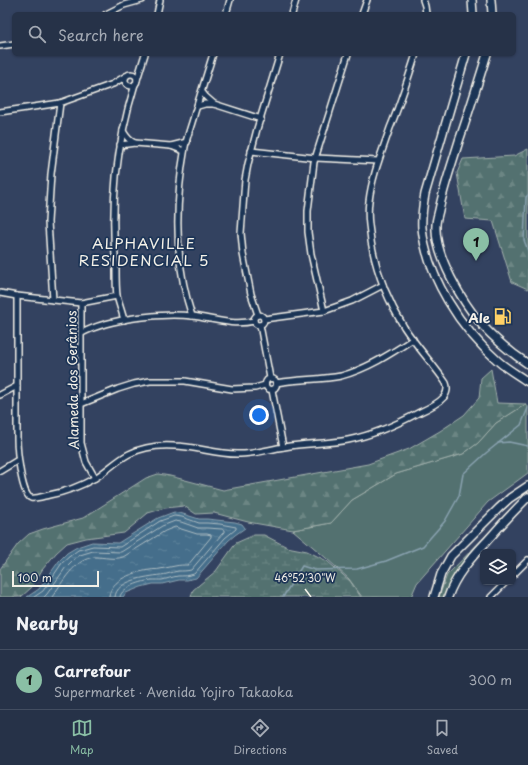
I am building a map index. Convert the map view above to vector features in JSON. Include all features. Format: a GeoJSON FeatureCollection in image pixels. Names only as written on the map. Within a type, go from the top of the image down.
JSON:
{"type":"FeatureCollection","features":[{"type":"Feature","properties":{"kind":"main road"},"geometry":{"type":"LineString","coordinates":[[472,0],[473,12]]}},
{"type":"Feature","properties":{"kind":"main road"},"geometry":{"type":"LineString","coordinates":[[491,0],[492,12]]}},
{"type":"Feature","properties":{"kind":"main road"},"geometry":{"type":"LineString","coordinates":[[465,56],[424,194],[422,215],[424,242],[434,275],[450,304],[470,333],[498,361],[528,382]]}},
{"type":"Feature","properties":{"kind":"main road"},"geometry":{"type":"LineString","coordinates":[[486,56],[442,196],[436,224],[436,234],[440,254],[448,274],[471,311],[496,339],[528,364]]}},
{"type":"Feature","properties":{"kind":"main road"},"geometry":{"type":"LineString","coordinates":[[434,597],[441,574],[451,556],[528,481]]}},
{"type":"Feature","properties":{"kind":"main road"},"geometry":{"type":"LineString","coordinates":[[510,498],[528,486]]}},
{"type":"Feature","properties":{"kind":"main road"},"geometry":{"type":"LineString","coordinates":[[448,597],[455,581],[466,565],[510,514],[528,498]]}},
{"type":"Feature","properties":{"kind":"street"},"geometry":{"type":"LineString","coordinates":[[110,12],[124,5],[142,0]]}},
{"type":"Feature","properties":{"kind":"street"},"geometry":{"type":"LineString","coordinates":[[157,12],[160,0]]}},
{"type":"Feature","properties":{"kind":"street"},"geometry":{"type":"LineString","coordinates":[[227,12],[230,0]]}},
{"type":"Feature","properties":{"kind":"street"},"geometry":{"type":"LineString","coordinates":[[293,12],[296,0]]}},
{"type":"Feature","properties":{"kind":"street"},"geometry":{"type":"LineString","coordinates":[[363,12],[367,0]]}},
{"type":"Feature","properties":{"kind":"street"},"geometry":{"type":"LineString","coordinates":[[423,0],[426,12]]}},
{"type":"Feature","properties":{"kind":"street"},"geometry":{"type":"LineString","coordinates":[[0,46],[12,44]]}},
{"type":"Feature","properties":{"kind":"street"},"geometry":{"type":"LineString","coordinates":[[124,320],[117,296],[113,224],[115,185],[117,163],[123,131],[131,97],[144,56]]}},
{"type":"Feature","properties":{"kind":"street"},"geometry":{"type":"LineString","coordinates":[[192,316],[187,302],[183,281],[178,233],[180,182],[184,151],[212,56]]}},
{"type":"Feature","properties":{"kind":"street"},"geometry":{"type":"LineString","coordinates":[[279,56],[251,151],[245,180],[242,233],[243,254],[251,294],[258,315],[262,316],[264,319],[324,311],[352,301],[383,285]]}},
{"type":"Feature","properties":{"kind":"street"},"geometry":{"type":"LineString","coordinates":[[324,311],[311,254],[308,232],[308,211],[316,158],[347,56]]}},
{"type":"Feature","properties":{"kind":"street"},"geometry":{"type":"LineString","coordinates":[[17,296],[18,460],[26,494],[32,498],[70,489],[95,478],[116,462],[141,449],[155,446],[186,446],[226,454],[241,454],[283,447],[349,440],[385,429],[440,401],[444,397],[448,386],[404,327],[383,285],[373,253],[368,215],[370,196],[378,161],[407,84],[415,56]]}},
{"type":"Feature","properties":{"kind":"street"},"geometry":{"type":"LineString","coordinates":[[0,112],[60,103],[113,84],[142,66]]}},
{"type":"Feature","properties":{"kind":"street"},"geometry":{"type":"LineString","coordinates":[[127,75],[134,75],[136,82]]}},
{"type":"Feature","properties":{"kind":"street"},"geometry":{"type":"LineString","coordinates":[[127,75],[124,80],[131,97]]}},
{"type":"Feature","properties":{"kind":"street"},"geometry":{"type":"LineString","coordinates":[[113,84],[126,84],[131,86],[136,82]]}},
{"type":"Feature","properties":{"kind":"street"},"geometry":{"type":"LineString","coordinates":[[202,92],[214,104]]}},
{"type":"Feature","properties":{"kind":"street"},"geometry":{"type":"LineString","coordinates":[[53,300],[48,222],[51,174],[60,103]]}},
{"type":"Feature","properties":{"kind":"street"},"geometry":{"type":"LineString","coordinates":[[198,106],[214,104],[261,119]]}},
{"type":"Feature","properties":{"kind":"street"},"geometry":{"type":"LineString","coordinates":[[123,131],[127,137],[135,143]]}},
{"type":"Feature","properties":{"kind":"street"},"geometry":{"type":"LineString","coordinates":[[171,146],[187,142]]}},
{"type":"Feature","properties":{"kind":"street"},"geometry":{"type":"LineString","coordinates":[[120,145],[135,143],[171,146],[184,151]]}},
{"type":"Feature","properties":{"kind":"street"},"geometry":{"type":"LineString","coordinates":[[251,151],[316,158],[378,161]]}},
{"type":"Feature","properties":{"kind":"street"},"geometry":{"type":"LineString","coordinates":[[0,293],[81,303],[117,296]]}},
{"type":"Feature","properties":{"kind":"street","name":"Alameda dos Gerânios"},"geometry":{"type":"LineString","coordinates":[[81,303],[81,443],[86,462],[95,478]]}},
{"type":"Feature","properties":{"kind":"street"},"geometry":{"type":"LineString","coordinates":[[254,321],[254,317],[258,315]]}},
{"type":"Feature","properties":{"kind":"street"},"geometry":{"type":"LineString","coordinates":[[82,333],[99,326],[124,320],[153,316],[192,316],[232,323],[254,321]]}},
{"type":"Feature","properties":{"kind":"street"},"geometry":{"type":"LineString","coordinates":[[260,325],[263,323],[264,319]]}},
{"type":"Feature","properties":{"kind":"street"},"geometry":{"type":"LineString","coordinates":[[254,321],[256,325],[260,325]]}},
{"type":"Feature","properties":{"kind":"street"},"geometry":{"type":"LineString","coordinates":[[260,325],[270,378]]}},
{"type":"Feature","properties":{"kind":"street"},"geometry":{"type":"LineString","coordinates":[[276,383],[292,380],[327,378],[355,372],[382,359],[413,339]]}},
{"type":"Feature","properties":{"kind":"street"},"geometry":{"type":"LineString","coordinates":[[270,378],[274,379],[276,383]]}},
{"type":"Feature","properties":{"kind":"street"},"geometry":{"type":"LineString","coordinates":[[81,404],[118,389],[150,381],[184,380],[232,389],[243,389],[265,385],[266,381],[270,378]]}},
{"type":"Feature","properties":{"kind":"street"},"geometry":{"type":"LineString","coordinates":[[276,383],[272,390],[283,447]]}},
{"type":"Feature","properties":{"kind":"street"},"geometry":{"type":"LineString","coordinates":[[265,385],[267,389],[272,390]]}},
{"type":"Feature","properties":{"kind":"street"},"geometry":{"type":"LineString","coordinates":[[0,395],[17,386]]}},
{"type":"Feature","properties":{"kind":"street"},"geometry":{"type":"LineString","coordinates":[[0,471],[18,460]]}},
{"type":"Feature","properties":{"kind":"street"},"geometry":{"type":"LineString","coordinates":[[516,572],[528,560]]}},
{"type":"Feature","properties":{"kind":"street"},"geometry":{"type":"LineString","coordinates":[[491,597],[503,585]]}},
{"type":"Feature","properties":{"kind":"green space"},"geometry":{"type":"Polygon","coordinates":[[[528,149],[528,289],[512,282],[493,221],[465,219],[457,173],[463,159],[514,156],[528,149]]]}},
{"type":"Feature","properties":{"kind":"green space"},"geometry":{"type":"Polygon","coordinates":[[[491,369],[497,403],[526,404],[496,423],[478,443],[463,454],[396,474],[352,500],[331,523],[293,530],[248,522],[214,513],[196,514],[184,506],[165,508],[148,513],[124,533],[86,538],[67,543],[56,553],[42,570],[32,587],[21,597],[0,597],[0,569],[18,544],[29,534],[83,518],[146,478],[158,474],[223,490],[368,464],[409,449],[464,415],[479,398],[481,378],[491,369]]]}},
{"type":"Feature","properties":{"kind":"green space"},"geometry":{"type":"Polygon","coordinates":[[[526,404],[528,406],[528,473],[488,502],[417,583],[411,597],[362,597],[349,579],[293,530],[331,523],[352,500],[396,474],[463,454],[478,443],[496,423],[526,404]]]}},
{"type":"Feature","properties":{"kind":"green space"},"geometry":{"type":"Polygon","coordinates":[[[510,511],[453,577],[445,597],[439,597],[447,575],[510,511]]]}},
{"type":"Feature","properties":{"kind":"green space"},"geometry":{"type":"Polygon","coordinates":[[[254,535],[264,535],[287,547],[307,551],[327,561],[350,581],[361,597],[191,597],[193,590],[216,571],[236,543],[254,535]]]}},
{"type":"Feature","properties":{"kind":"water"},"geometry":{"type":"Polygon","coordinates":[[[174,512],[199,519],[235,522],[242,524],[245,528],[228,541],[196,578],[141,587],[126,593],[123,597],[27,597],[39,589],[59,561],[67,553],[77,547],[92,542],[118,543],[158,518],[174,512]]]}},
{"type":"Feature","properties":{"kind":"waterway"},"geometry":{"type":"LineString","coordinates":[[528,195],[526,197],[524,240],[528,251]]}},
{"type":"Feature","properties":{"kind":"waterway"},"geometry":{"type":"LineString","coordinates":[[283,597],[302,566],[315,570],[357,569],[386,561],[423,546],[445,521],[459,496],[463,474],[521,425],[528,408]]}},
{"type":"Feature","properties":{"kind":"waterway"},"geometry":{"type":"LineString","coordinates":[[498,443],[509,442],[528,446]]}},
{"type":"Feature","properties":{"kind":"place","name":"Carrefour"},"geometry":{"type":"Point","coordinates":[476,261]}},
{"type":"Feature","properties":{"kind":"place","name":"Ale"},"geometry":{"type":"Point","coordinates":[503,317]}},
{"type":"Feature","properties":{"kind":"district","name":"ALPHAVILLE RESIDENCIAL 5"},"geometry":{"type":"Point","coordinates":[144,250]}}]}
